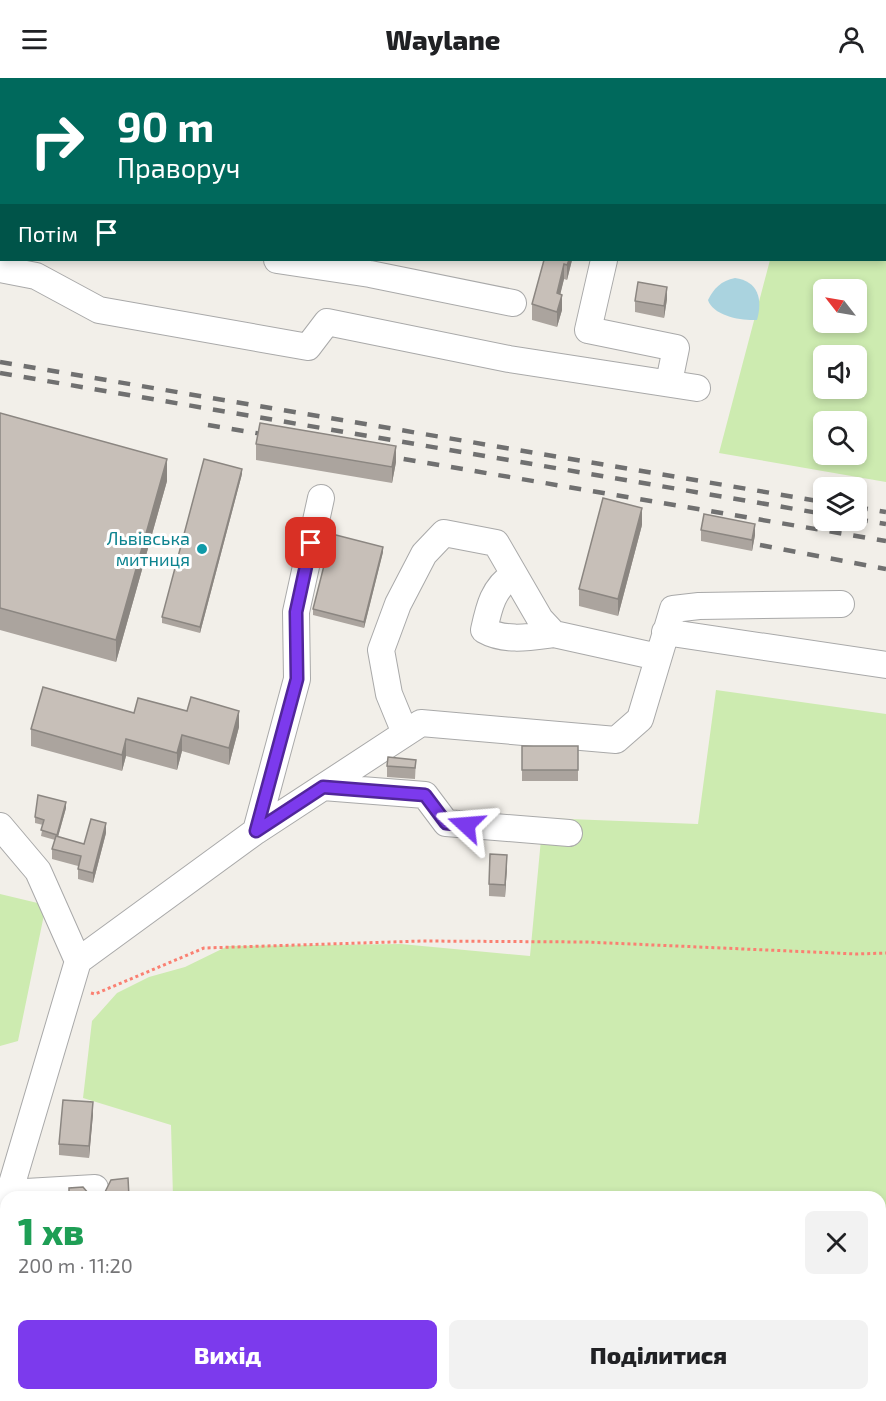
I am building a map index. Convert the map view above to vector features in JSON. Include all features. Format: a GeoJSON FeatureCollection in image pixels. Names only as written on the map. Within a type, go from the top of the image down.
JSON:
{"type":"FeatureCollection","features":[{"type":"Feature","properties":{"kind":"street"},"geometry":{"type":"LineString","coordinates":[[284,261],[370,274],[513,303]]}},
{"type":"Feature","properties":{"kind":"street"},"geometry":{"type":"LineString","coordinates":[[604,261],[588,330],[676,348],[669,382]]}},
{"type":"Feature","properties":{"kind":"street"},"geometry":{"type":"LineString","coordinates":[[0,269],[36,276],[99,310],[308,347],[327,322],[509,359],[698,388]]}},
{"type":"Feature","properties":{"kind":"street"},"geometry":{"type":"LineString","coordinates":[[256,831],[297,679],[296,612],[321,498]]}},
{"type":"Feature","properties":{"kind":"street"},"geometry":{"type":"LineString","coordinates":[[405,733],[389,694],[381,650],[398,604],[424,554],[444,533],[496,543],[540,619],[554,634]]}},
{"type":"Feature","properties":{"kind":"street"},"geometry":{"type":"LineString","coordinates":[[514,574],[504,581],[490,602],[484,630],[494,636],[522,638],[554,634],[658,657]]}},
{"type":"Feature","properties":{"kind":"street"},"geometry":{"type":"LineString","coordinates":[[10,1191],[78,961],[256,831],[421,723],[616,740],[640,719],[673,609],[699,606],[841,604]]}},
{"type":"Feature","properties":{"kind":"street"},"geometry":{"type":"LineString","coordinates":[[665,632],[886,665]]}},
{"type":"Feature","properties":{"kind":"street"},"geometry":{"type":"LineString","coordinates":[[323,787],[425,795],[446,823],[569,833]]}},
{"type":"Feature","properties":{"kind":"street"},"geometry":{"type":"LineString","coordinates":[[0,826],[38,871],[78,961]]}},
{"type":"Feature","properties":{"kind":"street"},"geometry":{"type":"LineString","coordinates":[[70,1191],[96,1188],[96,1191]]}},
{"type":"Feature","properties":{"kind":"path"},"geometry":{"type":"LineString","coordinates":[[70,988],[95,994],[204,948],[423,941],[586,942],[857,954],[886,953]]}},
{"type":"Feature","properties":{"kind":"green space"},"geometry":{"type":"Polygon","coordinates":[[[770,261],[886,261],[886,482],[719,453],[770,261]]]}},
{"type":"Feature","properties":{"kind":"green space"},"geometry":{"type":"Polygon","coordinates":[[[716,690],[886,714],[886,1191],[173,1191],[171,1125],[83,1098],[92,1021],[117,993],[149,977],[185,967],[228,946],[401,944],[530,956],[543,818],[698,824],[716,690]]]}},
{"type":"Feature","properties":{"kind":"green space"},"geometry":{"type":"Polygon","coordinates":[[[0,894],[46,905],[18,1041],[0,1046],[0,894]]]}},
{"type":"Feature","properties":{"kind":"water"},"geometry":{"type":"Polygon","coordinates":[[[735,278],[749,283],[757,292],[759,312],[757,320],[744,320],[722,314],[708,300],[718,286],[735,278]]]}},
{"type":"Feature","properties":{"kind":"building"},"geometry":{"type":"Polygon","coordinates":[[[544,261],[569,261],[567,265],[564,264],[557,293],[562,295],[557,312],[532,304],[544,261]]]}},
{"type":"Feature","properties":{"kind":"building"},"geometry":{"type":"Polygon","coordinates":[[[638,282],[667,287],[664,306],[635,301],[638,282]]]}},
{"type":"Feature","properties":{"kind":"building"},"geometry":{"type":"Polygon","coordinates":[[[0,413],[167,459],[116,640],[0,608],[0,413]]]}},
{"type":"Feature","properties":{"kind":"building"},"geometry":{"type":"Polygon","coordinates":[[[260,423],[396,446],[392,467],[256,444],[260,423]]]}},
{"type":"Feature","properties":{"kind":"building","name":"Львівська митниця"},"geometry":{"type":"Polygon","coordinates":[[[204,459],[242,469],[200,627],[162,617],[204,459]]]}},
{"type":"Feature","properties":{"kind":"building"},"geometry":{"type":"Polygon","coordinates":[[[603,498],[642,508],[618,599],[579,589],[603,498]]]}},
{"type":"Feature","properties":{"kind":"building"},"geometry":{"type":"Polygon","coordinates":[[[704,514],[755,524],[752,540],[701,530],[704,514]]]}},
{"type":"Feature","properties":{"kind":"building"},"geometry":{"type":"Polygon","coordinates":[[[332,534],[383,547],[364,622],[313,609],[332,534]]]}},
{"type":"Feature","properties":{"kind":"building"},"geometry":{"type":"Polygon","coordinates":[[[43,687],[134,713],[138,698],[187,711],[191,697],[239,711],[229,748],[182,735],[177,753],[126,739],[122,755],[31,729],[43,687]]]}},
{"type":"Feature","properties":{"kind":"building"},"geometry":{"type":"Polygon","coordinates":[[[522,746],[578,746],[578,770],[522,770],[522,746]]]}},
{"type":"Feature","properties":{"kind":"building"},"geometry":{"type":"Polygon","coordinates":[[[388,757],[416,760],[415,768],[387,766],[388,757]]]}},
{"type":"Feature","properties":{"kind":"building"},"geometry":{"type":"Polygon","coordinates":[[[38,795],[66,802],[57,835],[41,830],[44,820],[35,817],[38,795]]]}},
{"type":"Feature","properties":{"kind":"building"},"geometry":{"type":"Polygon","coordinates":[[[91,819],[106,823],[93,873],[78,869],[81,856],[52,849],[56,836],[84,844],[91,819]]]}},
{"type":"Feature","properties":{"kind":"building"},"geometry":{"type":"Polygon","coordinates":[[[490,854],[507,855],[505,885],[489,884],[490,854]]]}},
{"type":"Feature","properties":{"kind":"building"},"geometry":{"type":"Polygon","coordinates":[[[63,1100],[93,1102],[89,1146],[59,1144],[63,1100]]]}},
{"type":"Feature","properties":{"kind":"building"},"geometry":{"type":"Polygon","coordinates":[[[128,1178],[129,1191],[106,1191],[111,1180],[128,1178]]]}},
{"type":"Feature","properties":{"kind":"building"},"geometry":{"type":"Polygon","coordinates":[[[83,1187],[86,1191],[69,1191],[69,1188],[83,1187]]]}},
{"type":"Feature","properties":{"kind":"railway"},"geometry":{"type":"LineString","coordinates":[[0,362],[813,500]]}},
{"type":"Feature","properties":{"kind":"railway"},"geometry":{"type":"LineString","coordinates":[[0,373],[813,512]]}},
{"type":"Feature","properties":{"kind":"railway"},"geometry":{"type":"LineString","coordinates":[[208,425],[274,436]]}},
{"type":"Feature","properties":{"kind":"railway"},"geometry":{"type":"LineString","coordinates":[[380,455],[886,541]]}},
{"type":"Feature","properties":{"kind":"railway"},"geometry":{"type":"LineString","coordinates":[[867,509],[886,512]]}},
{"type":"Feature","properties":{"kind":"railway"},"geometry":{"type":"LineString","coordinates":[[867,521],[886,524]]}},
{"type":"Feature","properties":{"kind":"railway"},"geometry":{"type":"LineString","coordinates":[[760,545],[886,569]]}},
{"type":"Feature","properties":{"kind":"place","name":"Львівська митниця"},"geometry":{"type":"Point","coordinates":[202,549]}},
{"type":"Feature","properties":{"kind":"route"},"geometry":{"type":"LineString","coordinates":[[311,543],[296,612],[297,679],[256,831],[323,787],[425,795],[446,823],[466,825]]}}]}
